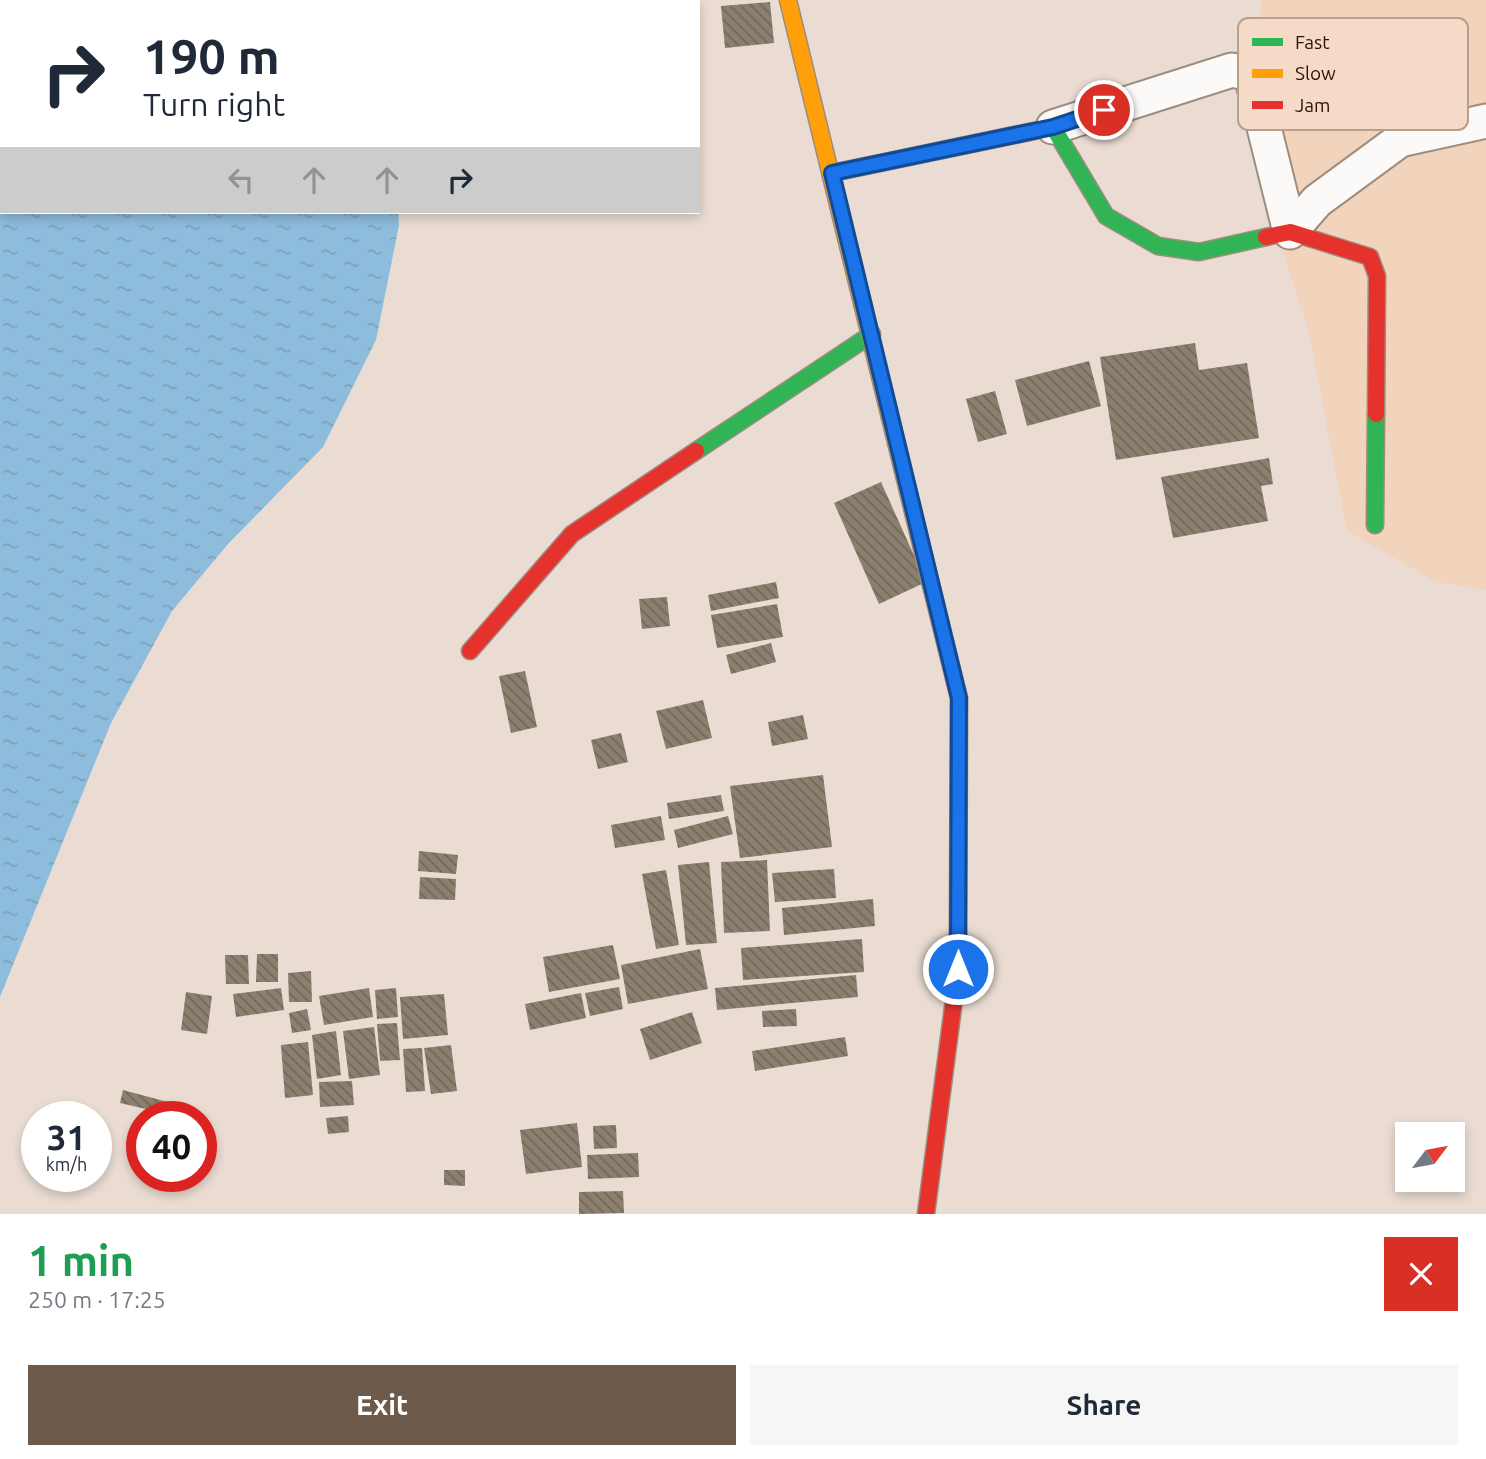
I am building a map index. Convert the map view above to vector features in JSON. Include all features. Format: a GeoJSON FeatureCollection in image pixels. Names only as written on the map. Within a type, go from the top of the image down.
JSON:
{"type":"FeatureCollection","features":[{"type":"Feature","properties":{"kind":"street"},"geometry":{"type":"LineString","coordinates":[[788,0],[872,334],[959,698],[958,969],[926,1214]]}},
{"type":"Feature","properties":{"kind":"street"},"geometry":{"type":"LineString","coordinates":[[832,173],[1053,127],[1232,70],[1238,71]]}},
{"type":"Feature","properties":{"kind":"street"},"geometry":{"type":"LineString","coordinates":[[1468,125],[1486,121]]}},
{"type":"Feature","properties":{"kind":"street"},"geometry":{"type":"LineString","coordinates":[[1053,127],[1106,216],[1158,246],[1199,252],[1290,232],[1370,257],[1377,276],[1375,525]]}},
{"type":"Feature","properties":{"kind":"street"},"geometry":{"type":"LineString","coordinates":[[1265,130],[1290,232]]}},
{"type":"Feature","properties":{"kind":"street"},"geometry":{"type":"LineString","coordinates":[[1290,232],[1317,201],[1400,140],[1445,130]]}},
{"type":"Feature","properties":{"kind":"street"},"geometry":{"type":"LineString","coordinates":[[470,650],[572,534],[872,334]]}},
{"type":"Feature","properties":{"kind":"shaded area"},"geometry":{"type":"Polygon","coordinates":[[[1261,0],[1486,0],[1486,590],[1436,582],[1347,531],[1309,334],[1256,166],[1257,130],[1468,130],[1468,18],[1260,18],[1261,0]]]}},
{"type":"Feature","properties":{"kind":"water"},"geometry":{"type":"Polygon","coordinates":[[[0,214],[398,214],[399,225],[376,340],[323,447],[228,544],[172,611],[111,723],[0,997],[0,214]]]}},
{"type":"Feature","properties":{"kind":"building"},"geometry":{"type":"Polygon","coordinates":[[[770,2],[774,43],[725,48],[721,6],[770,2]]]}},
{"type":"Feature","properties":{"kind":"building"},"geometry":{"type":"Polygon","coordinates":[[[1195,343],[1199,370],[1247,363],[1259,438],[1116,460],[1100,357],[1195,343]]]}},
{"type":"Feature","properties":{"kind":"building"},"geometry":{"type":"Polygon","coordinates":[[[1089,361],[1101,406],[1027,426],[1015,380],[1089,361]]]}},
{"type":"Feature","properties":{"kind":"building"},"geometry":{"type":"Polygon","coordinates":[[[995,391],[1007,434],[978,442],[966,399],[995,391]]]}},
{"type":"Feature","properties":{"kind":"building"},"geometry":{"type":"Polygon","coordinates":[[[1269,458],[1273,484],[1261,486],[1268,521],[1173,538],[1161,477],[1269,458]]]}},
{"type":"Feature","properties":{"kind":"building"},"geometry":{"type":"Polygon","coordinates":[[[881,482],[926,582],[879,604],[834,503],[881,482]]]}},
{"type":"Feature","properties":{"kind":"building"},"geometry":{"type":"Polygon","coordinates":[[[776,582],[779,598],[711,611],[708,595],[776,582]]]}},
{"type":"Feature","properties":{"kind":"building"},"geometry":{"type":"Polygon","coordinates":[[[667,597],[670,626],[642,629],[639,599],[667,597]]]}},
{"type":"Feature","properties":{"kind":"building"},"geometry":{"type":"Polygon","coordinates":[[[777,604],[783,637],[717,648],[711,615],[777,604]]]}},
{"type":"Feature","properties":{"kind":"building"},"geometry":{"type":"Polygon","coordinates":[[[771,643],[776,662],[731,674],[726,655],[771,643]]]}},
{"type":"Feature","properties":{"kind":"building"},"geometry":{"type":"Polygon","coordinates":[[[525,671],[537,727],[511,733],[499,676],[525,671]]]}},
{"type":"Feature","properties":{"kind":"building"},"geometry":{"type":"Polygon","coordinates":[[[703,700],[712,738],[666,749],[656,711],[703,700]]]}},
{"type":"Feature","properties":{"kind":"building"},"geometry":{"type":"Polygon","coordinates":[[[803,715],[808,739],[772,746],[768,722],[803,715]]]}},
{"type":"Feature","properties":{"kind":"building"},"geometry":{"type":"Polygon","coordinates":[[[621,733],[628,762],[598,769],[591,740],[621,733]]]}},
{"type":"Feature","properties":{"kind":"building"},"geometry":{"type":"Polygon","coordinates":[[[823,775],[832,847],[740,858],[730,786],[823,775]]]}},
{"type":"Feature","properties":{"kind":"building"},"geometry":{"type":"Polygon","coordinates":[[[721,795],[724,811],[669,819],[667,803],[721,795]]]}},
{"type":"Feature","properties":{"kind":"building"},"geometry":{"type":"Polygon","coordinates":[[[661,816],[665,840],[615,848],[611,825],[661,816]]]}},
{"type":"Feature","properties":{"kind":"building"},"geometry":{"type":"Polygon","coordinates":[[[728,816],[733,834],[678,848],[674,830],[728,816]]]}},
{"type":"Feature","properties":{"kind":"building"},"geometry":{"type":"Polygon","coordinates":[[[419,851],[458,855],[456,874],[418,871],[419,851]]]}},
{"type":"Feature","properties":{"kind":"building"},"geometry":{"type":"Polygon","coordinates":[[[767,860],[770,931],[724,933],[721,862],[767,860]]]}},
{"type":"Feature","properties":{"kind":"building"},"geometry":{"type":"Polygon","coordinates":[[[709,862],[717,943],[686,945],[678,865],[709,862]]]}},
{"type":"Feature","properties":{"kind":"building"},"geometry":{"type":"Polygon","coordinates":[[[834,869],[836,898],[775,902],[772,873],[834,869]]]}},
{"type":"Feature","properties":{"kind":"building"},"geometry":{"type":"Polygon","coordinates":[[[666,870],[679,945],[656,949],[642,874],[666,870]]]}},
{"type":"Feature","properties":{"kind":"building"},"geometry":{"type":"Polygon","coordinates":[[[420,877],[456,879],[455,900],[419,899],[420,877]]]}},
{"type":"Feature","properties":{"kind":"building"},"geometry":{"type":"Polygon","coordinates":[[[873,899],[875,926],[784,935],[782,908],[873,899]]]}},
{"type":"Feature","properties":{"kind":"building"},"geometry":{"type":"Polygon","coordinates":[[[862,939],[864,972],[743,980],[741,948],[862,939]]]}},
{"type":"Feature","properties":{"kind":"building"},"geometry":{"type":"Polygon","coordinates":[[[613,945],[620,979],[549,992],[543,957],[613,945]]]}},
{"type":"Feature","properties":{"kind":"building"},"geometry":{"type":"Polygon","coordinates":[[[700,949],[708,989],[628,1004],[621,965],[700,949]]]}},
{"type":"Feature","properties":{"kind":"building"},"geometry":{"type":"Polygon","coordinates":[[[257,954],[278,954],[278,982],[256,982],[257,954]]]}},
{"type":"Feature","properties":{"kind":"building"},"geometry":{"type":"Polygon","coordinates":[[[225,955],[248,955],[249,984],[226,984],[225,955]]]}},
{"type":"Feature","properties":{"kind":"building"},"geometry":{"type":"Polygon","coordinates":[[[311,971],[312,1002],[289,1002],[288,973],[311,971]]]}},
{"type":"Feature","properties":{"kind":"building"},"geometry":{"type":"Polygon","coordinates":[[[856,975],[858,997],[717,1010],[715,988],[856,975]]]}},
{"type":"Feature","properties":{"kind":"building"},"geometry":{"type":"Polygon","coordinates":[[[619,987],[623,1009],[590,1016],[585,993],[619,987]]]}},
{"type":"Feature","properties":{"kind":"building"},"geometry":{"type":"Polygon","coordinates":[[[281,988],[284,1010],[236,1017],[233,994],[281,988]]]}},
{"type":"Feature","properties":{"kind":"building"},"geometry":{"type":"Polygon","coordinates":[[[369,988],[373,1017],[324,1025],[319,996],[369,988]]]}},
{"type":"Feature","properties":{"kind":"building"},"geometry":{"type":"Polygon","coordinates":[[[396,988],[398,1017],[377,1019],[375,990],[396,988]]]}},
{"type":"Feature","properties":{"kind":"building"},"geometry":{"type":"Polygon","coordinates":[[[186,992],[212,996],[207,1034],[181,1030],[186,992]]]}},
{"type":"Feature","properties":{"kind":"building"},"geometry":{"type":"Polygon","coordinates":[[[581,993],[586,1018],[530,1030],[525,1004],[581,993]]]}},
{"type":"Feature","properties":{"kind":"building"},"geometry":{"type":"Polygon","coordinates":[[[444,994],[448,1035],[403,1039],[400,997],[444,994]]]}},
{"type":"Feature","properties":{"kind":"building"},"geometry":{"type":"Polygon","coordinates":[[[307,1009],[311,1030],[292,1033],[289,1013],[307,1009]]]}},
{"type":"Feature","properties":{"kind":"building"},"geometry":{"type":"Polygon","coordinates":[[[796,1009],[797,1026],[763,1027],[762,1011],[796,1009]]]}},
{"type":"Feature","properties":{"kind":"building"},"geometry":{"type":"Polygon","coordinates":[[[692,1012],[702,1043],[650,1060],[640,1029],[692,1012]]]}},
{"type":"Feature","properties":{"kind":"building"},"geometry":{"type":"Polygon","coordinates":[[[397,1023],[400,1060],[380,1061],[377,1024],[397,1023]]]}},
{"type":"Feature","properties":{"kind":"building"},"geometry":{"type":"Polygon","coordinates":[[[374,1027],[380,1075],[349,1079],[343,1031],[374,1027]]]}},
{"type":"Feature","properties":{"kind":"building"},"geometry":{"type":"Polygon","coordinates":[[[336,1031],[341,1075],[317,1079],[312,1035],[336,1031]]]}},
{"type":"Feature","properties":{"kind":"building"},"geometry":{"type":"Polygon","coordinates":[[[845,1037],[848,1056],[755,1071],[752,1051],[845,1037]]]}},
{"type":"Feature","properties":{"kind":"building"},"geometry":{"type":"Polygon","coordinates":[[[308,1042],[313,1095],[285,1098],[281,1045],[308,1042]]]}},
{"type":"Feature","properties":{"kind":"building"},"geometry":{"type":"Polygon","coordinates":[[[451,1045],[457,1091],[431,1094],[424,1048],[451,1045]]]}},
{"type":"Feature","properties":{"kind":"building"},"geometry":{"type":"Polygon","coordinates":[[[422,1048],[425,1091],[406,1092],[403,1049],[422,1048]]]}},
{"type":"Feature","properties":{"kind":"building"},"geometry":{"type":"Polygon","coordinates":[[[352,1081],[354,1105],[320,1107],[319,1082],[352,1081]]]}},
{"type":"Feature","properties":{"kind":"building"},"geometry":{"type":"Polygon","coordinates":[[[123,1090],[164,1101],[126,1101],[126,1104],[120,1103],[123,1090]]]}},
{"type":"Feature","properties":{"kind":"building"},"geometry":{"type":"Polygon","coordinates":[[[348,1116],[349,1132],[328,1134],[326,1118],[348,1116]]]}},
{"type":"Feature","properties":{"kind":"building"},"geometry":{"type":"Polygon","coordinates":[[[577,1123],[582,1167],[526,1174],[520,1130],[577,1123]]]}},
{"type":"Feature","properties":{"kind":"building"},"geometry":{"type":"Polygon","coordinates":[[[616,1125],[617,1148],[594,1149],[593,1126],[616,1125]]]}},
{"type":"Feature","properties":{"kind":"building"},"geometry":{"type":"Polygon","coordinates":[[[638,1153],[639,1177],[588,1179],[587,1155],[638,1153]]]}},
{"type":"Feature","properties":{"kind":"building"},"geometry":{"type":"Polygon","coordinates":[[[444,1170],[465,1170],[465,1186],[444,1185],[444,1170]]]}},
{"type":"Feature","properties":{"kind":"building"},"geometry":{"type":"Polygon","coordinates":[[[623,1191],[624,1213],[579,1214],[579,1192],[623,1191]]]}},
{"type":"Feature","properties":{"kind":"traffic: fast"},"geometry":{"type":"LineString","coordinates":[[832,173],[1053,127],[1106,216],[1158,246],[1199,252],[1266,237]]}},
{"type":"Feature","properties":{"kind":"traffic: fast"},"geometry":{"type":"LineString","coordinates":[[696,451],[872,334]]}},
{"type":"Feature","properties":{"kind":"traffic: fast"},"geometry":{"type":"LineString","coordinates":[[1375,525],[1376,414]]}},
{"type":"Feature","properties":{"kind":"traffic: fast"},"geometry":{"type":"LineString","coordinates":[[926,565],[959,698],[958,935]]}},
{"type":"Feature","properties":{"kind":"traffic: slow"},"geometry":{"type":"LineString","coordinates":[[788,0],[926,565]]}},
{"type":"Feature","properties":{"kind":"traffic: jam"},"geometry":{"type":"LineString","coordinates":[[1266,237],[1290,232],[1370,257],[1377,276],[1376,414]]}},
{"type":"Feature","properties":{"kind":"traffic: jam"},"geometry":{"type":"LineString","coordinates":[[470,651],[572,534],[696,451]]}},
{"type":"Feature","properties":{"kind":"traffic: jam"},"geometry":{"type":"LineString","coordinates":[[926,1214],[958,969],[958,935]]}},
{"type":"Feature","properties":{"kind":"route"},"geometry":{"type":"LineString","coordinates":[[958,969],[959,698],[832,173],[1053,127],[1104,110]]}}]}
